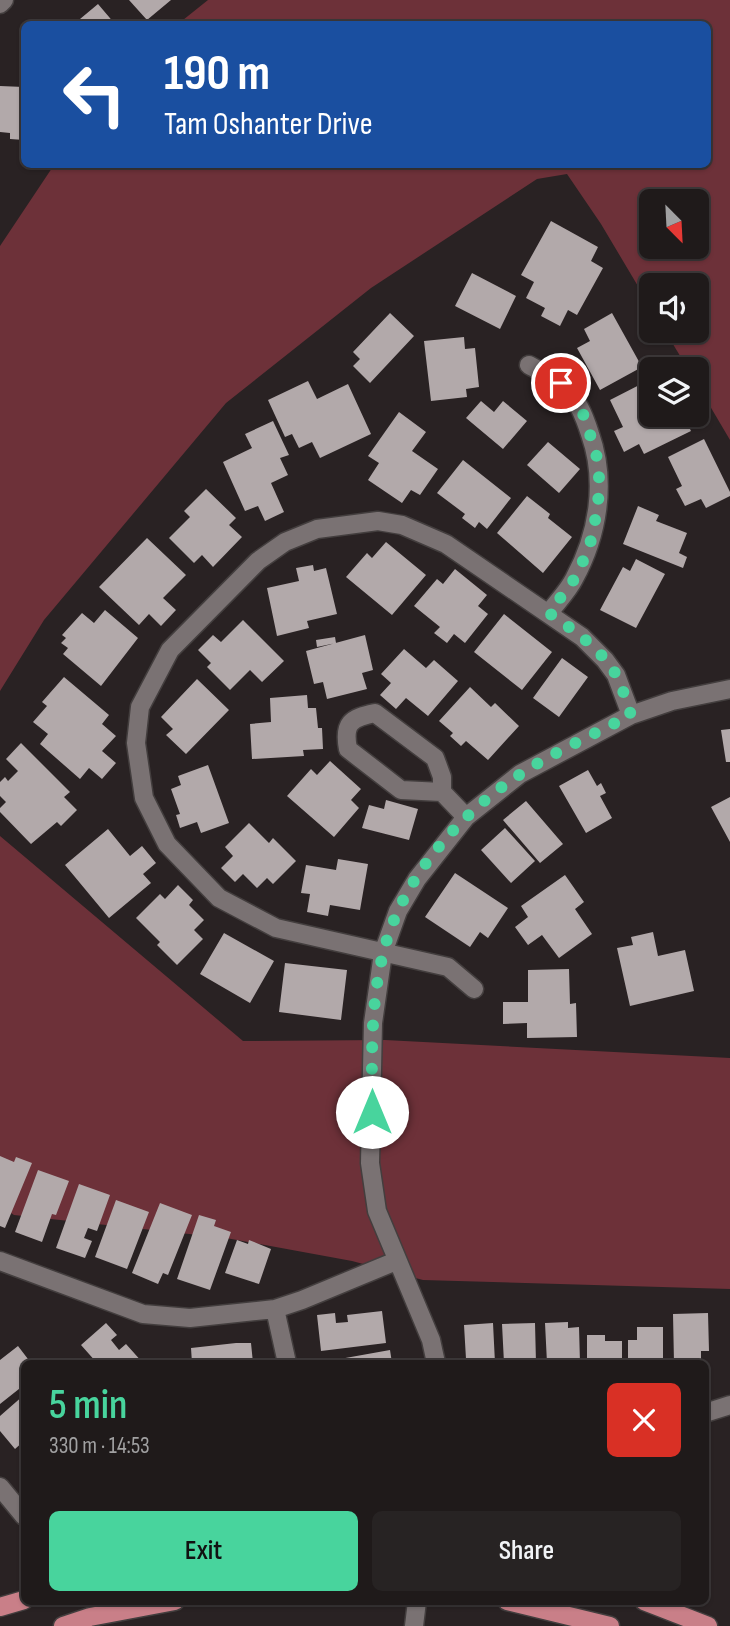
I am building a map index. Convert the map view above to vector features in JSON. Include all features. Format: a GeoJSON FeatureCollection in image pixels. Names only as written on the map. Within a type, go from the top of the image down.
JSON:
{"type":"FeatureCollection","features":[{"type":"Feature","properties":{"kind":"main road"},"geometry":{"type":"LineString","coordinates":[[0,1607],[21,1601]]}},
{"type":"Feature","properties":{"kind":"main road"},"geometry":{"type":"LineString","coordinates":[[63,1626],[90,1617],[154,1605]]}},
{"type":"Feature","properties":{"kind":"main road"},"geometry":{"type":"LineString","coordinates":[[523,1605],[610,1626]]}},
{"type":"Feature","properties":{"kind":"main road"},"geometry":{"type":"LineString","coordinates":[[654,1605],[708,1626]]}},
{"type":"Feature","properties":{"kind":"street"},"geometry":{"type":"LineString","coordinates":[[0,4],[4,0]]}},
{"type":"Feature","properties":{"kind":"street"},"geometry":{"type":"LineString","coordinates":[[529,365],[561,383],[581,408],[596,452],[600,486],[589,549],[573,581],[549,613]]}},
{"type":"Feature","properties":{"kind":"street"},"geometry":{"type":"LineString","coordinates":[[474,989],[448,967],[276,928],[219,898],[167,844],[144,798],[136,743],[140,707],[170,650],[258,561],[285,542],[317,529],[378,521],[424,533],[446,544],[582,637],[616,675],[631,715]]}},
{"type":"Feature","properties":{"kind":"street"},"geometry":{"type":"LineString","coordinates":[[435,1360],[431,1340],[377,1212],[370,1163],[373,1023],[383,953],[398,911],[417,879],[466,817],[520,774],[631,715],[673,701],[730,689]]}},
{"type":"Feature","properties":{"kind":"street"},"geometry":{"type":"LineString","coordinates":[[442,792],[442,777],[435,758],[375,713],[359,716],[348,724],[348,749],[401,790],[442,792],[466,817]]}},
{"type":"Feature","properties":{"kind":"street"},"geometry":{"type":"LineString","coordinates":[[0,1261],[143,1314],[190,1318],[275,1309],[396,1261]]}},
{"type":"Feature","properties":{"kind":"street"},"geometry":{"type":"LineString","coordinates":[[275,1309],[286,1360]]}},
{"type":"Feature","properties":{"kind":"street"},"geometry":{"type":"LineString","coordinates":[[709,1412],[730,1405]]}},
{"type":"Feature","properties":{"kind":"street"},"geometry":{"type":"LineString","coordinates":[[0,1487],[21,1512]]}},
{"type":"Feature","properties":{"kind":"street"},"geometry":{"type":"LineString","coordinates":[[414,1626],[417,1605]]}},
{"type":"Feature","properties":{"kind":"shaded area"},"geometry":{"type":"Polygon","coordinates":[[[208,0],[730,0],[730,440],[709,404],[709,357],[681,357],[672,343],[709,343],[709,273],[639,273],[639,288],[567,174],[537,179],[371,288],[226,403],[44,620],[0,691],[0,246],[52,168],[711,168],[711,21],[182,21],[208,0]]]}},
{"type":"Feature","properties":{"kind":"shaded area"},"geometry":{"type":"Polygon","coordinates":[[[0,836],[243,1041],[385,1040],[730,1058],[730,1289],[423,1280],[352,1261],[226,1238],[14,1215],[0,1206],[0,836]]]}},
{"type":"Feature","properties":{"kind":"building"},"geometry":{"type":"Polygon","coordinates":[[[129,0],[171,0],[147,20],[129,0]]]}},
{"type":"Feature","properties":{"kind":"building"},"geometry":{"type":"Polygon","coordinates":[[[98,4],[112,21],[78,21],[98,4]]]}},
{"type":"Feature","properties":{"kind":"building"},"geometry":{"type":"Polygon","coordinates":[[[0,86],[21,87],[21,140],[10,139],[10,133],[0,132],[0,86]]]}},
{"type":"Feature","properties":{"kind":"building"},"geometry":{"type":"Polygon","coordinates":[[[551,221],[598,247],[591,261],[603,268],[577,315],[568,310],[560,326],[541,316],[545,308],[526,298],[534,282],[521,275],[551,221]]]}},
{"type":"Feature","properties":{"kind":"building"},"geometry":{"type":"Polygon","coordinates":[[[472,273],[516,296],[500,329],[455,306],[472,273]]]}},
{"type":"Feature","properties":{"kind":"building"},"geometry":{"type":"Polygon","coordinates":[[[390,313],[414,336],[370,383],[353,366],[360,359],[353,352],[390,313]]]}},
{"type":"Feature","properties":{"kind":"building"},"geometry":{"type":"Polygon","coordinates":[[[612,313],[639,362],[639,369],[600,390],[577,348],[590,341],[584,329],[612,313]]]}},
{"type":"Feature","properties":{"kind":"building"},"geometry":{"type":"Polygon","coordinates":[[[464,337],[465,349],[475,348],[479,387],[466,389],[467,397],[431,401],[424,341],[464,337]]]}},
{"type":"Feature","properties":{"kind":"building"},"geometry":{"type":"Polygon","coordinates":[[[308,381],[317,399],[348,384],[371,434],[320,458],[312,442],[299,448],[292,434],[285,437],[268,400],[308,381]]]}},
{"type":"Feature","properties":{"kind":"building"},"geometry":{"type":"Polygon","coordinates":[[[639,385],[639,427],[689,427],[691,431],[644,454],[639,444],[624,452],[614,431],[623,427],[610,400],[639,385]]]}},
{"type":"Feature","properties":{"kind":"building"},"geometry":{"type":"Polygon","coordinates":[[[481,401],[494,412],[503,401],[527,421],[503,449],[466,418],[481,401]]]}},
{"type":"Feature","properties":{"kind":"building"},"geometry":{"type":"Polygon","coordinates":[[[399,412],[426,432],[412,451],[438,469],[420,495],[411,490],[402,503],[368,480],[379,463],[368,456],[399,412]]]}},
{"type":"Feature","properties":{"kind":"building"},"geometry":{"type":"Polygon","coordinates":[[[273,421],[289,455],[280,458],[288,475],[271,483],[284,512],[265,521],[258,506],[245,511],[223,462],[252,448],[245,434],[273,421]]]}},
{"type":"Feature","properties":{"kind":"building"},"geometry":{"type":"Polygon","coordinates":[[[704,439],[730,496],[706,508],[701,499],[685,506],[676,489],[682,486],[668,457],[704,439]]]}},
{"type":"Feature","properties":{"kind":"building"},"geometry":{"type":"Polygon","coordinates":[[[548,442],[580,469],[559,493],[527,465],[548,442]]]}},
{"type":"Feature","properties":{"kind":"building"},"geometry":{"type":"Polygon","coordinates":[[[463,460],[511,498],[487,529],[479,522],[475,528],[462,518],[465,514],[437,493],[463,460]]]}},
{"type":"Feature","properties":{"kind":"building"},"geometry":{"type":"Polygon","coordinates":[[[206,489],[236,518],[229,525],[242,537],[213,567],[202,555],[194,563],[169,538],[190,517],[184,511],[206,489]]]}},
{"type":"Feature","properties":{"kind":"building"},"geometry":{"type":"Polygon","coordinates":[[[527,496],[550,514],[548,518],[572,537],[543,573],[497,533],[527,496]]]}},
{"type":"Feature","properties":{"kind":"building"},"geometry":{"type":"Polygon","coordinates":[[[638,506],[659,515],[656,521],[687,533],[679,553],[687,557],[683,568],[623,544],[638,506]]]}},
{"type":"Feature","properties":{"kind":"building"},"geometry":{"type":"Polygon","coordinates":[[[147,538],[186,575],[163,598],[176,610],[161,626],[149,614],[139,625],[99,587],[147,538]]]}},
{"type":"Feature","properties":{"kind":"building"},"geometry":{"type":"Polygon","coordinates":[[[386,542],[426,575],[392,615],[346,577],[367,553],[372,558],[386,542]]]}},
{"type":"Feature","properties":{"kind":"building"},"geometry":{"type":"Polygon","coordinates":[[[636,559],[665,574],[636,628],[600,610],[623,567],[630,571],[636,559]]]}},
{"type":"Feature","properties":{"kind":"building"},"geometry":{"type":"Polygon","coordinates":[[[313,565],[314,571],[326,568],[337,614],[307,621],[309,628],[277,636],[267,588],[299,581],[296,568],[313,565]]]}},
{"type":"Feature","properties":{"kind":"building"},"geometry":{"type":"Polygon","coordinates":[[[455,569],[487,595],[478,606],[488,614],[465,643],[454,634],[447,643],[434,633],[440,627],[414,606],[437,579],[443,584],[455,569]]]}},
{"type":"Feature","properties":{"kind":"building"},"geometry":{"type":"Polygon","coordinates":[[[105,610],[138,638],[101,686],[63,654],[68,648],[61,643],[66,638],[62,635],[82,613],[94,623],[105,610]]]}},
{"type":"Feature","properties":{"kind":"building"},"geometry":{"type":"Polygon","coordinates":[[[504,614],[552,652],[522,690],[474,652],[504,614]]]}},
{"type":"Feature","properties":{"kind":"building"},"geometry":{"type":"Polygon","coordinates":[[[243,620],[284,661],[262,682],[250,670],[230,690],[207,667],[211,663],[198,650],[213,635],[221,642],[243,620]]]}},
{"type":"Feature","properties":{"kind":"building"},"geometry":{"type":"Polygon","coordinates":[[[365,635],[373,670],[362,673],[367,689],[327,699],[323,682],[314,684],[306,651],[365,635]]]}},
{"type":"Feature","properties":{"kind":"building"},"geometry":{"type":"Polygon","coordinates":[[[335,637],[336,643],[317,647],[316,640],[335,637]]]}},
{"type":"Feature","properties":{"kind":"building"},"geometry":{"type":"Polygon","coordinates":[[[404,649],[426,668],[434,660],[458,681],[428,716],[406,698],[396,709],[380,695],[391,683],[381,674],[404,649]]]}},
{"type":"Feature","properties":{"kind":"building"},"geometry":{"type":"Polygon","coordinates":[[[562,658],[588,677],[559,717],[533,698],[562,658]]]}},
{"type":"Feature","properties":{"kind":"building"},"geometry":{"type":"Polygon","coordinates":[[[64,677],[109,715],[102,724],[116,736],[102,751],[116,763],[102,779],[89,768],[80,779],[40,744],[48,734],[33,722],[47,706],[42,702],[64,677]]]}},
{"type":"Feature","properties":{"kind":"building"},"geometry":{"type":"Polygon","coordinates":[[[197,679],[229,710],[186,754],[166,735],[173,729],[161,717],[197,679]]]}},
{"type":"Feature","properties":{"kind":"building"},"geometry":{"type":"Polygon","coordinates":[[[470,687],[491,707],[495,703],[519,726],[488,760],[466,741],[461,746],[450,736],[453,733],[439,721],[470,687]]]}},
{"type":"Feature","properties":{"kind":"building"},"geometry":{"type":"Polygon","coordinates":[[[307,695],[308,708],[316,708],[318,728],[322,728],[323,749],[303,750],[304,756],[252,759],[250,724],[271,722],[270,698],[307,695]]]}},
{"type":"Feature","properties":{"kind":"building"},"geometry":{"type":"Polygon","coordinates":[[[730,729],[730,762],[726,762],[721,730],[730,729]]]}},
{"type":"Feature","properties":{"kind":"building"},"geometry":{"type":"Polygon","coordinates":[[[21,743],[70,792],[64,797],[77,810],[61,826],[57,822],[31,844],[0,812],[6,802],[0,796],[0,782],[5,777],[8,781],[18,771],[6,759],[21,743]]]}},
{"type":"Feature","properties":{"kind":"building"},"geometry":{"type":"Polygon","coordinates":[[[330,761],[361,789],[351,800],[359,808],[334,837],[287,796],[311,769],[317,775],[330,761]]]}},
{"type":"Feature","properties":{"kind":"building"},"geometry":{"type":"Polygon","coordinates":[[[208,765],[229,823],[201,833],[197,822],[180,828],[176,815],[180,814],[171,789],[181,785],[178,776],[208,765]]]}},
{"type":"Feature","properties":{"kind":"building"},"geometry":{"type":"Polygon","coordinates":[[[588,770],[597,786],[601,783],[606,793],[600,796],[612,818],[586,833],[559,786],[588,770]]]}},
{"type":"Feature","properties":{"kind":"building"},"geometry":{"type":"Polygon","coordinates":[[[730,797],[730,842],[711,807],[730,797]]]}},
{"type":"Feature","properties":{"kind":"building"},"geometry":{"type":"Polygon","coordinates":[[[386,800],[418,809],[409,840],[362,828],[369,805],[384,809],[386,800]]]}},
{"type":"Feature","properties":{"kind":"building"},"geometry":{"type":"Polygon","coordinates":[[[526,801],[563,844],[540,863],[503,820],[526,801]]]}},
{"type":"Feature","properties":{"kind":"building"},"geometry":{"type":"Polygon","coordinates":[[[249,823],[269,843],[273,838],[296,861],[273,884],[267,878],[257,888],[243,874],[235,882],[221,868],[233,856],[225,847],[249,823]]]}},
{"type":"Feature","properties":{"kind":"building"},"geometry":{"type":"Polygon","coordinates":[[[505,828],[535,861],[511,883],[481,850],[505,828]]]}},
{"type":"Feature","properties":{"kind":"building"},"geometry":{"type":"Polygon","coordinates":[[[108,829],[130,856],[142,846],[156,863],[143,874],[151,883],[109,918],[65,865],[108,829]]]}},
{"type":"Feature","properties":{"kind":"building"},"geometry":{"type":"Polygon","coordinates":[[[338,859],[368,864],[360,910],[330,905],[328,916],[307,912],[310,894],[301,893],[306,865],[336,870],[338,859]]]}},
{"type":"Feature","properties":{"kind":"building"},"geometry":{"type":"Polygon","coordinates":[[[455,873],[508,908],[488,938],[480,932],[470,947],[425,917],[455,873]]]}},
{"type":"Feature","properties":{"kind":"building"},"geometry":{"type":"Polygon","coordinates":[[[565,875],[584,902],[575,909],[592,934],[559,958],[542,935],[528,945],[515,927],[528,917],[521,906],[565,875]]]}},
{"type":"Feature","properties":{"kind":"building"},"geometry":{"type":"Polygon","coordinates":[[[178,885],[193,900],[189,905],[204,920],[194,930],[203,939],[177,965],[157,945],[160,942],[136,918],[160,894],[165,899],[178,885]]]}},
{"type":"Feature","properties":{"kind":"building"},"geometry":{"type":"Polygon","coordinates":[[[653,932],[658,956],[685,950],[694,991],[630,1006],[617,948],[633,945],[631,937],[653,932]]]}},
{"type":"Feature","properties":{"kind":"building"},"geometry":{"type":"Polygon","coordinates":[[[224,933],[274,961],[250,1003],[200,974],[224,933]]]}},
{"type":"Feature","properties":{"kind":"building"},"geometry":{"type":"Polygon","coordinates":[[[285,963],[347,970],[341,1020],[279,1012],[285,963]]]}},
{"type":"Feature","properties":{"kind":"building"},"geometry":{"type":"Polygon","coordinates":[[[569,969],[570,1004],[576,1003],[577,1037],[527,1038],[527,1023],[503,1024],[503,1002],[528,1002],[528,970],[569,969]]]}},
{"type":"Feature","properties":{"kind":"building"},"geometry":{"type":"Polygon","coordinates":[[[0,1156],[14,1162],[16,1157],[32,1163],[5,1228],[0,1226],[0,1156]]]}},
{"type":"Feature","properties":{"kind":"building"},"geometry":{"type":"Polygon","coordinates":[[[38,1170],[69,1181],[56,1215],[52,1214],[42,1242],[15,1232],[38,1170]]]}},
{"type":"Feature","properties":{"kind":"building"},"geometry":{"type":"Polygon","coordinates":[[[79,1184],[110,1195],[97,1231],[88,1228],[84,1238],[92,1241],[85,1258],[56,1248],[79,1184]]]}},
{"type":"Feature","properties":{"kind":"building"},"geometry":{"type":"Polygon","coordinates":[[[116,1200],[149,1212],[127,1269],[95,1257],[116,1200]]]}},
{"type":"Feature","properties":{"kind":"building"},"geometry":{"type":"Polygon","coordinates":[[[160,1203],[192,1215],[168,1275],[163,1273],[158,1284],[132,1273],[160,1203]]]}},
{"type":"Feature","properties":{"kind":"building"},"geometry":{"type":"Polygon","coordinates":[[[199,1215],[216,1220],[214,1226],[231,1232],[210,1290],[177,1279],[199,1215]]]}},
{"type":"Feature","properties":{"kind":"building"},"geometry":{"type":"Polygon","coordinates":[[[237,1240],[248,1244],[249,1240],[271,1249],[259,1284],[225,1273],[237,1240]]]}},
{"type":"Feature","properties":{"kind":"building"},"geometry":{"type":"Polygon","coordinates":[[[382,1311],[386,1343],[321,1351],[317,1315],[335,1313],[336,1323],[348,1322],[347,1315],[382,1311]]]}},
{"type":"Feature","properties":{"kind":"building"},"geometry":{"type":"Polygon","coordinates":[[[708,1313],[709,1351],[701,1351],[701,1360],[674,1360],[673,1314],[708,1313]]]}},
{"type":"Feature","properties":{"kind":"building"},"geometry":{"type":"Polygon","coordinates":[[[568,1322],[568,1328],[579,1327],[580,1360],[547,1360],[545,1323],[568,1322]]]}},
{"type":"Feature","properties":{"kind":"building"},"geometry":{"type":"Polygon","coordinates":[[[106,1323],[117,1335],[111,1340],[119,1350],[126,1344],[140,1360],[94,1360],[81,1345],[106,1323]]]}},
{"type":"Feature","properties":{"kind":"building"},"geometry":{"type":"Polygon","coordinates":[[[493,1323],[495,1360],[466,1359],[464,1325],[493,1323]]]}},
{"type":"Feature","properties":{"kind":"building"},"geometry":{"type":"Polygon","coordinates":[[[535,1323],[536,1360],[504,1360],[502,1324],[535,1323]]]}},
{"type":"Feature","properties":{"kind":"building"},"geometry":{"type":"Polygon","coordinates":[[[637,1327],[663,1327],[663,1360],[628,1360],[628,1340],[637,1340],[637,1327]]]}},
{"type":"Feature","properties":{"kind":"building"},"geometry":{"type":"Polygon","coordinates":[[[587,1335],[605,1335],[605,1341],[622,1341],[622,1360],[587,1360],[587,1335]]]}},
{"type":"Feature","properties":{"kind":"building"},"geometry":{"type":"Polygon","coordinates":[[[251,1343],[253,1360],[192,1360],[191,1348],[251,1343]]]}},
{"type":"Feature","properties":{"kind":"building"},"geometry":{"type":"Polygon","coordinates":[[[18,1346],[29,1360],[21,1360],[21,1387],[0,1404],[0,1360],[18,1346]]]}},
{"type":"Feature","properties":{"kind":"building"},"geometry":{"type":"Polygon","coordinates":[[[390,1350],[392,1360],[334,1360],[390,1350]]]}},
{"type":"Feature","properties":{"kind":"building"},"geometry":{"type":"Polygon","coordinates":[[[21,1398],[21,1444],[15,1449],[0,1431],[0,1416],[21,1398]]]}},
{"type":"Feature","properties":{"kind":"route"},"geometry":{"type":"LineString","coordinates":[[372,1112],[373,1023],[383,953],[398,911],[417,879],[466,817],[520,774],[631,715],[616,675],[605,660],[582,637],[549,613],[573,581],[589,549],[600,486],[596,452],[581,408],[561,383]]}}]}
